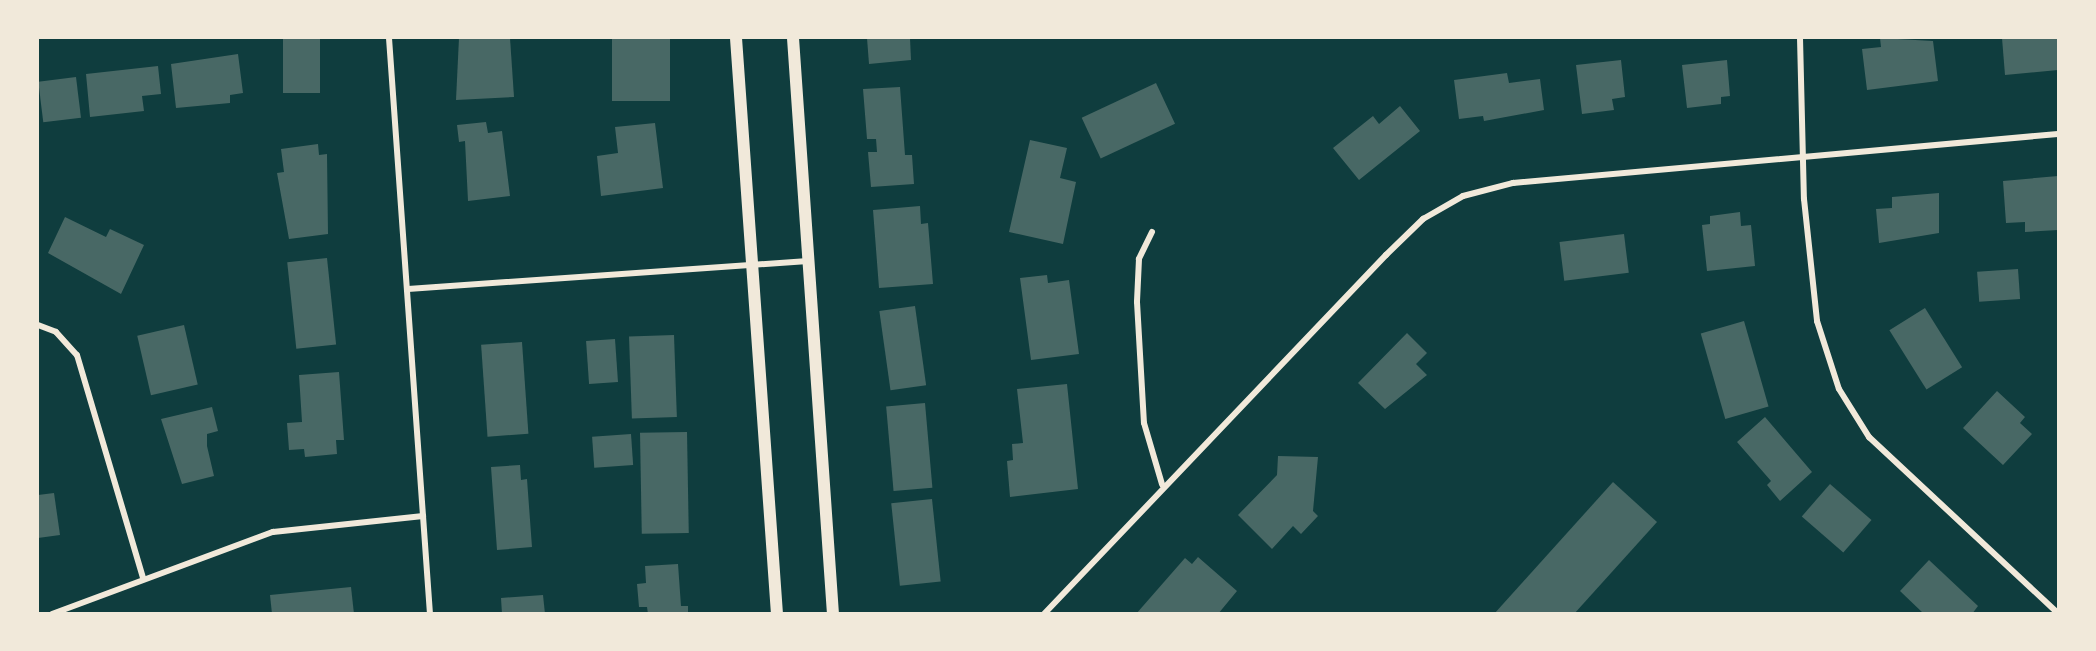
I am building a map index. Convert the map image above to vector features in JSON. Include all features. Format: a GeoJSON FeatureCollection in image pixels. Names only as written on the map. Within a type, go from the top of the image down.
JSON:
{"type":"FeatureCollection","features":[{"type":"Feature","properties":{"kind":"main road"},"geometry":{"type":"LineString","coordinates":[[736,38],[777,614]]}},
{"type":"Feature","properties":{"kind":"main road"},"geometry":{"type":"LineString","coordinates":[[794,38],[833,614]]}},
{"type":"Feature","properties":{"kind":"street"},"geometry":{"type":"LineString","coordinates":[[389,38],[430,614]]}},
{"type":"Feature","properties":{"kind":"street"},"geometry":{"type":"LineString","coordinates":[[1800,38],[1802,160],[1819,331],[1854,417],[2058,613]]}},
{"type":"Feature","properties":{"kind":"street"},"geometry":{"type":"LineString","coordinates":[[1044,614],[1162,483],[1386,255],[1423,219],[1463,196],[1513,183],[1802,160],[2058,134]]}},
{"type":"Feature","properties":{"kind":"street"},"geometry":{"type":"LineString","coordinates":[[1152,232],[1139,259],[1137,302],[1144,423],[1162,483]]}},
{"type":"Feature","properties":{"kind":"street"},"geometry":{"type":"LineString","coordinates":[[408,289],[808,261]]}},
{"type":"Feature","properties":{"kind":"street"},"geometry":{"type":"LineString","coordinates":[[38,326],[56,332],[77,355],[143,578]]}},
{"type":"Feature","properties":{"kind":"street"},"geometry":{"type":"LineString","coordinates":[[52,614],[143,578],[273,532],[423,516]]}},
{"type":"Feature","properties":{"kind":"building"},"geometry":{"type":"Polygon","coordinates":[[[283,38],[320,38],[320,93],[283,93],[283,38]]]}},
{"type":"Feature","properties":{"kind":"building"},"geometry":{"type":"Polygon","coordinates":[[[459,38],[510,38],[514,97],[456,100],[459,38]]]}},
{"type":"Feature","properties":{"kind":"building"},"geometry":{"type":"Polygon","coordinates":[[[612,38],[670,38],[670,101],[612,101],[612,38]]]}},
{"type":"Feature","properties":{"kind":"building"},"geometry":{"type":"Polygon","coordinates":[[[867,38],[910,38],[911,60],[869,64],[867,38]]]}},
{"type":"Feature","properties":{"kind":"building"},"geometry":{"type":"Polygon","coordinates":[[[1880,38],[1933,41],[1938,81],[1867,90],[1862,49],[1881,47],[1880,38]]]}},
{"type":"Feature","properties":{"kind":"building"},"geometry":{"type":"Polygon","coordinates":[[[2002,38],[2058,38],[2058,70],[2005,75],[2002,38]]]}},
{"type":"Feature","properties":{"kind":"building"},"geometry":{"type":"Polygon","coordinates":[[[238,54],[243,93],[230,95],[230,103],[176,108],[171,64],[238,54]]]}},
{"type":"Feature","properties":{"kind":"building"},"geometry":{"type":"Polygon","coordinates":[[[1621,60],[1625,97],[1612,99],[1614,110],[1582,114],[1576,65],[1621,60]]]}},
{"type":"Feature","properties":{"kind":"building"},"geometry":{"type":"Polygon","coordinates":[[[1727,60],[1730,96],[1721,97],[1721,104],[1687,108],[1682,65],[1727,60]]]}},
{"type":"Feature","properties":{"kind":"building"},"geometry":{"type":"Polygon","coordinates":[[[158,66],[161,94],[142,96],[144,111],[90,117],[86,74],[158,66]]]}},
{"type":"Feature","properties":{"kind":"building"},"geometry":{"type":"Polygon","coordinates":[[[1507,73],[1509,83],[1540,79],[1544,110],[1484,121],[1483,116],[1459,119],[1454,80],[1507,73]]]}},
{"type":"Feature","properties":{"kind":"building"},"geometry":{"type":"Polygon","coordinates":[[[76,77],[81,118],[43,122],[38,82],[76,77]]]}},
{"type":"Feature","properties":{"kind":"building"},"geometry":{"type":"Polygon","coordinates":[[[1156,83],[1175,124],[1101,158],[1082,118],[1156,83]]]}},
{"type":"Feature","properties":{"kind":"building"},"geometry":{"type":"Polygon","coordinates":[[[900,87],[905,155],[912,155],[914,184],[871,187],[868,152],[877,152],[876,139],[867,139],[863,89],[900,87]]]}},
{"type":"Feature","properties":{"kind":"building"},"geometry":{"type":"Polygon","coordinates":[[[1400,106],[1420,131],[1359,180],[1333,148],[1373,116],[1379,124],[1400,106]]]}},
{"type":"Feature","properties":{"kind":"building"},"geometry":{"type":"Polygon","coordinates":[[[486,122],[488,133],[502,131],[510,196],[468,201],[465,141],[459,142],[457,125],[486,122]]]}},
{"type":"Feature","properties":{"kind":"building"},"geometry":{"type":"Polygon","coordinates":[[[655,123],[663,188],[601,196],[597,156],[618,153],[615,127],[655,123]]]}},
{"type":"Feature","properties":{"kind":"building"},"geometry":{"type":"Polygon","coordinates":[[[1030,140],[1067,148],[1060,178],[1076,182],[1063,244],[1009,232],[1030,140]]]}},
{"type":"Feature","properties":{"kind":"building"},"geometry":{"type":"Polygon","coordinates":[[[318,144],[319,155],[327,154],[328,234],[289,239],[277,173],[284,172],[281,149],[318,144]]]}},
{"type":"Feature","properties":{"kind":"building"},"geometry":{"type":"Polygon","coordinates":[[[2058,176],[2058,230],[2025,232],[2025,222],[2006,223],[2003,181],[2058,176]]]}},
{"type":"Feature","properties":{"kind":"building"},"geometry":{"type":"Polygon","coordinates":[[[1939,193],[1939,233],[1879,243],[1876,209],[1892,208],[1892,197],[1939,193]]]}},
{"type":"Feature","properties":{"kind":"building"},"geometry":{"type":"Polygon","coordinates":[[[920,206],[921,224],[928,223],[933,284],[879,288],[873,210],[920,206]]]}},
{"type":"Feature","properties":{"kind":"building"},"geometry":{"type":"Polygon","coordinates":[[[1740,212],[1741,226],[1751,225],[1755,266],[1707,271],[1702,225],[1710,224],[1710,216],[1740,212]]]}},
{"type":"Feature","properties":{"kind":"building"},"geometry":{"type":"Polygon","coordinates":[[[65,217],[106,237],[110,229],[144,245],[121,294],[48,253],[65,217]]]}},
{"type":"Feature","properties":{"kind":"building"},"geometry":{"type":"Polygon","coordinates":[[[1624,234],[1629,273],[1564,281],[1559,242],[1624,234]]]}},
{"type":"Feature","properties":{"kind":"building"},"geometry":{"type":"Polygon","coordinates":[[[327,258],[336,345],[296,349],[287,262],[327,258]]]}},
{"type":"Feature","properties":{"kind":"building"},"geometry":{"type":"Polygon","coordinates":[[[2018,269],[2020,299],[1979,302],[1977,272],[2018,269]]]}},
{"type":"Feature","properties":{"kind":"building"},"geometry":{"type":"Polygon","coordinates":[[[1047,275],[1048,283],[1069,280],[1079,354],[1031,360],[1020,278],[1047,275]]]}},
{"type":"Feature","properties":{"kind":"building"},"geometry":{"type":"Polygon","coordinates":[[[915,306],[926,385],[890,390],[879,311],[915,306]]]}},
{"type":"Feature","properties":{"kind":"building"},"geometry":{"type":"Polygon","coordinates":[[[1925,308],[1962,367],[1926,390],[1889,330],[1925,308]]]}},
{"type":"Feature","properties":{"kind":"building"},"geometry":{"type":"Polygon","coordinates":[[[1744,321],[1769,407],[1725,419],[1701,333],[1744,321]]]}},
{"type":"Feature","properties":{"kind":"building"},"geometry":{"type":"Polygon","coordinates":[[[184,325],[198,384],[151,395],[137,336],[184,325]]]}},
{"type":"Feature","properties":{"kind":"building"},"geometry":{"type":"Polygon","coordinates":[[[1407,333],[1427,353],[1416,364],[1427,375],[1385,409],[1358,383],[1407,333]]]}},
{"type":"Feature","properties":{"kind":"building"},"geometry":{"type":"Polygon","coordinates":[[[674,335],[677,417],[632,419],[629,337],[674,335]]]}},
{"type":"Feature","properties":{"kind":"building"},"geometry":{"type":"Polygon","coordinates":[[[615,339],[618,382],[589,384],[586,341],[615,339]]]}},
{"type":"Feature","properties":{"kind":"building"},"geometry":{"type":"Polygon","coordinates":[[[522,342],[528,434],[488,437],[481,345],[522,342]]]}},
{"type":"Feature","properties":{"kind":"building"},"geometry":{"type":"Polygon","coordinates":[[[339,372],[344,440],[336,440],[337,454],[305,457],[304,449],[289,450],[287,423],[302,422],[299,375],[339,372]]]}},
{"type":"Feature","properties":{"kind":"building"},"geometry":{"type":"Polygon","coordinates":[[[1067,384],[1078,489],[1010,497],[1007,461],[1013,460],[1012,444],[1023,443],[1017,389],[1067,384]]]}},
{"type":"Feature","properties":{"kind":"building"},"geometry":{"type":"Polygon","coordinates":[[[1997,391],[2025,417],[2020,423],[2032,434],[2003,465],[1963,428],[1997,391]]]}},
{"type":"Feature","properties":{"kind":"building"},"geometry":{"type":"Polygon","coordinates":[[[925,403],[932,488],[894,491],[886,406],[925,403]]]}},
{"type":"Feature","properties":{"kind":"building"},"geometry":{"type":"Polygon","coordinates":[[[212,407],[218,431],[207,434],[207,446],[214,476],[182,484],[161,419],[212,407]]]}},
{"type":"Feature","properties":{"kind":"building"},"geometry":{"type":"Polygon","coordinates":[[[1765,417],[1812,472],[1780,501],[1767,485],[1771,481],[1737,442],[1765,417]]]}},
{"type":"Feature","properties":{"kind":"building"},"geometry":{"type":"Polygon","coordinates":[[[687,432],[689,533],[642,534],[640,433],[687,432]]]}},
{"type":"Feature","properties":{"kind":"building"},"geometry":{"type":"Polygon","coordinates":[[[631,434],[633,465],[594,468],[592,437],[631,434]]]}},
{"type":"Feature","properties":{"kind":"building"},"geometry":{"type":"Polygon","coordinates":[[[1278,456],[1318,457],[1313,511],[1318,516],[1301,534],[1293,526],[1272,549],[1238,515],[1277,475],[1278,456]]]}},
{"type":"Feature","properties":{"kind":"building"},"geometry":{"type":"Polygon","coordinates":[[[520,465],[521,480],[527,479],[532,547],[497,550],[491,467],[520,465]]]}},
{"type":"Feature","properties":{"kind":"building"},"geometry":{"type":"Polygon","coordinates":[[[1613,482],[1657,522],[1574,614],[1494,614],[1613,482]]]}},
{"type":"Feature","properties":{"kind":"building"},"geometry":{"type":"Polygon","coordinates":[[[1830,484],[1872,520],[1843,553],[1802,516],[1830,484]]]}},
{"type":"Feature","properties":{"kind":"building"},"geometry":{"type":"Polygon","coordinates":[[[54,493],[60,535],[38,538],[38,495],[54,493]]]}},
{"type":"Feature","properties":{"kind":"building"},"geometry":{"type":"Polygon","coordinates":[[[932,499],[941,582],[900,586],[891,503],[932,499]]]}},
{"type":"Feature","properties":{"kind":"building"},"geometry":{"type":"Polygon","coordinates":[[[1198,557],[1237,591],[1218,614],[1136,614],[1185,558],[1192,564],[1198,557]]]}},
{"type":"Feature","properties":{"kind":"building"},"geometry":{"type":"Polygon","coordinates":[[[1929,560],[1978,606],[1972,614],[1924,614],[1900,591],[1929,560]]]}},
{"type":"Feature","properties":{"kind":"building"},"geometry":{"type":"Polygon","coordinates":[[[678,564],[681,606],[688,606],[688,614],[648,614],[647,607],[639,607],[637,584],[646,583],[645,566],[678,564]]]}},
{"type":"Feature","properties":{"kind":"building"},"geometry":{"type":"Polygon","coordinates":[[[351,587],[354,614],[272,614],[270,595],[351,587]]]}},
{"type":"Feature","properties":{"kind":"building"},"geometry":{"type":"Polygon","coordinates":[[[543,595],[545,614],[502,614],[501,598],[543,595]]]}}]}
